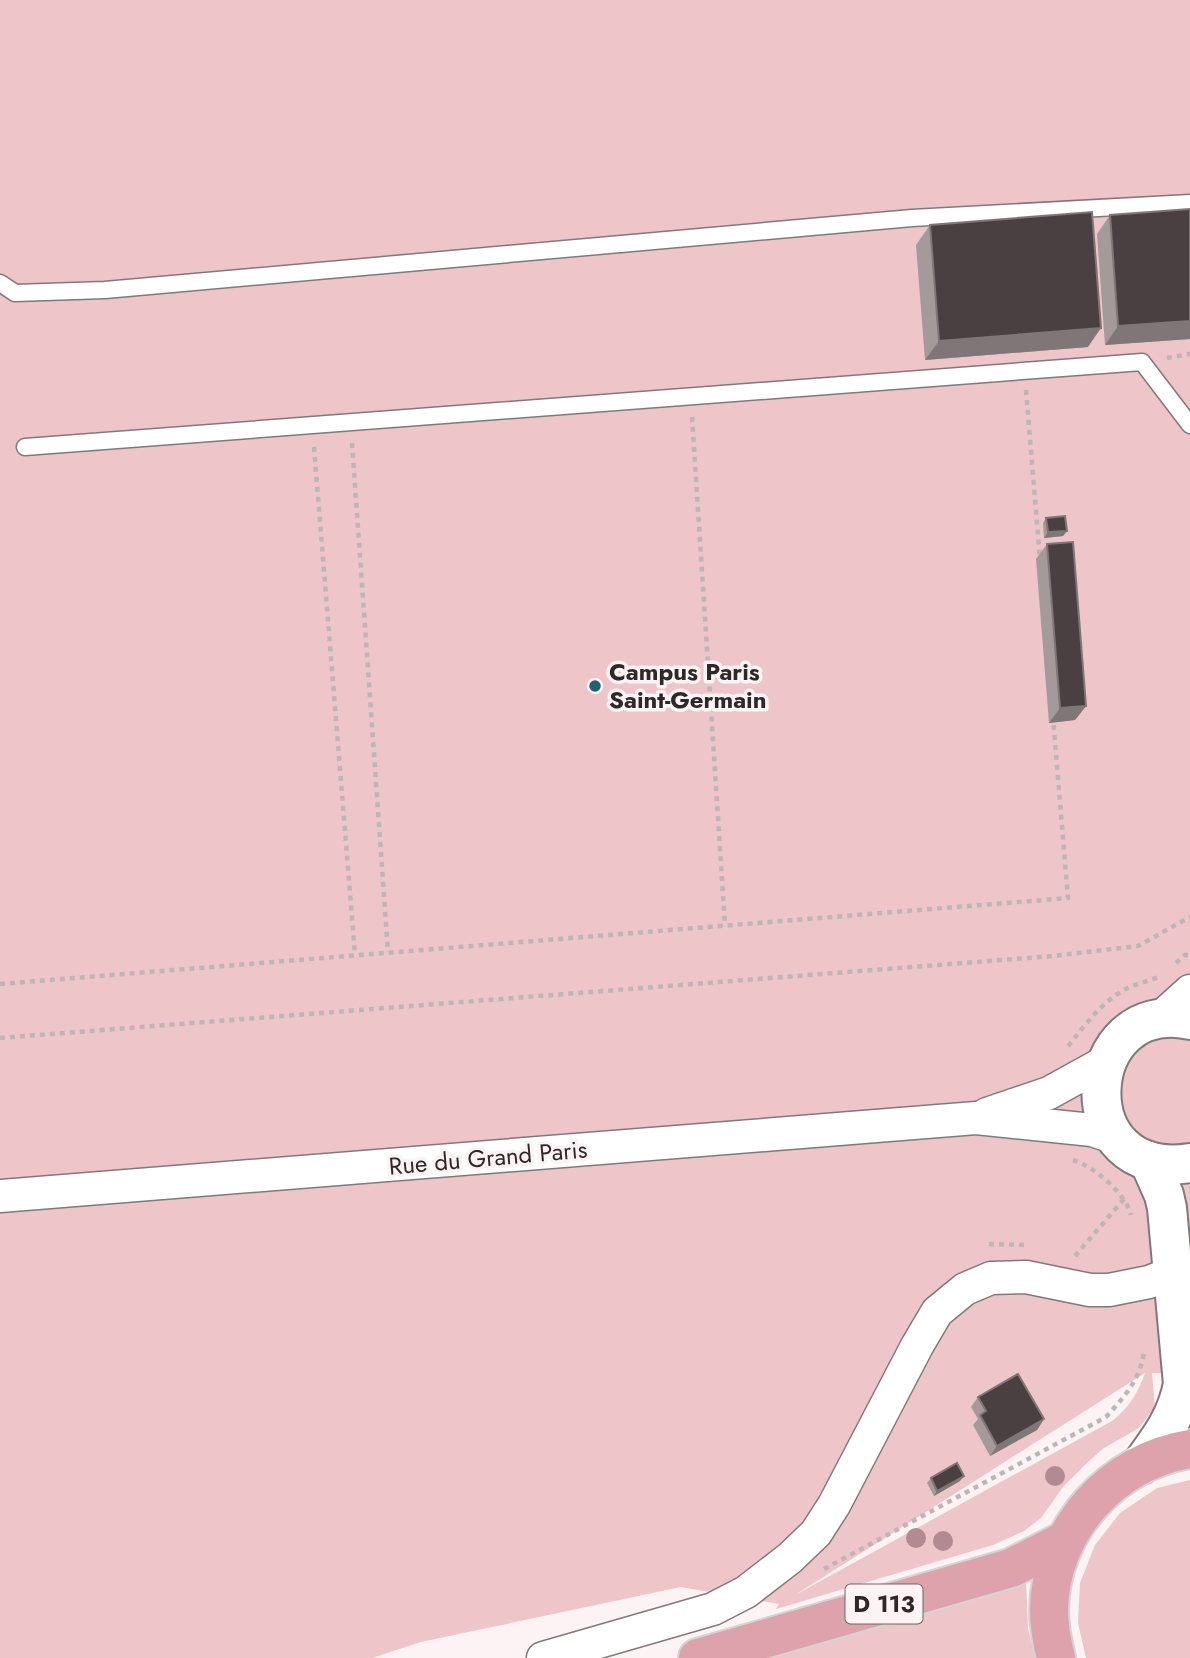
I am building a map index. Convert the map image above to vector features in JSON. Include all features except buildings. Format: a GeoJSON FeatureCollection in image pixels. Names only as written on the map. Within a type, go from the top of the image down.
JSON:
{"type":"FeatureCollection","features":[{"type":"Feature","properties":{"kind":"main road"},"geometry":{"type":"LineString","coordinates":[[1056,1658],[1051,1634],[1050,1598],[1066,1540],[1094,1500],[1112,1483],[1155,1458],[1190,1449]]}},
{"type":"Feature","properties":{"kind":"main road","name":"D 113"},"geometry":{"type":"LineString","coordinates":[[698,1658],[980,1578],[1011,1568],[1066,1540]]}},
{"type":"Feature","properties":{"kind":"street"},"geometry":{"type":"LineString","coordinates":[[1141,1465],[1170,1425],[1180,1404],[1183,1384],[1174,1272],[1164,1195],[1140,1176],[1131,1151],[1116,1138],[1105,1118],[1100,1083],[1107,1061],[1116,1046],[1128,1034],[1143,1024],[1175,1020],[1181,979]]}},
{"type":"Feature","properties":{"kind":"street","name":"Rue du Grand Paris"},"geometry":{"type":"LineString","coordinates":[[976,1118],[1049,1093],[1107,1061]]}},
{"type":"Feature","properties":{"kind":"street","name":"Rue du Grand Paris"},"geometry":{"type":"LineString","coordinates":[[0,1196],[976,1118],[1092,1130],[1116,1138]]}},
{"type":"Feature","properties":{"kind":"street"},"geometry":{"type":"LineString","coordinates":[[1140,1176],[1190,1163]]}},
{"type":"Feature","properties":{"kind":"street"},"geometry":{"type":"LineString","coordinates":[[543,1658],[713,1609],[746,1592],[790,1558],[816,1533],[834,1505],[937,1312],[965,1289],[991,1278],[1027,1277],[1090,1290],[1109,1290],[1149,1282],[1174,1272]]}},
{"type":"Feature","properties":{"kind":"lane"},"geometry":{"type":"LineString","coordinates":[[0,284],[15,293],[105,290],[912,218],[1190,203]]}},
{"type":"Feature","properties":{"kind":"lane"},"geometry":{"type":"LineString","coordinates":[[25,447],[1142,362],[1190,425]]}},
{"type":"Feature","properties":{"kind":"path"},"geometry":{"type":"LineString","coordinates":[[1024,370],[1040,565]]}},
{"type":"Feature","properties":{"kind":"path"},"geometry":{"type":"LineString","coordinates":[[690,396],[726,926]]}},
{"type":"Feature","properties":{"kind":"path"},"geometry":{"type":"LineString","coordinates":[[351,421],[388,953]]}},
{"type":"Feature","properties":{"kind":"path"},"geometry":{"type":"LineString","coordinates":[[312,425],[355,955]]}},
{"type":"Feature","properties":{"kind":"path"},"geometry":{"type":"LineString","coordinates":[[0,984],[1068,898],[1053,718]]}},
{"type":"Feature","properties":{"kind":"path"},"geometry":{"type":"LineString","coordinates":[[0,1038],[1053,956],[1138,946],[1190,917]]}},
{"type":"Feature","properties":{"kind":"path"},"geometry":{"type":"LineString","coordinates":[[1181,979],[1185,955],[1190,955]]}},
{"type":"Feature","properties":{"kind":"path"},"geometry":{"type":"LineString","coordinates":[[1066,1048],[1105,1003],[1132,986],[1163,975]]}},
{"type":"Feature","properties":{"kind":"path"},"geometry":{"type":"LineString","coordinates":[[1068,1159],[1078,1161],[1093,1171],[1124,1198],[1131,1211],[1132,1225]]}},
{"type":"Feature","properties":{"kind":"path"},"geometry":{"type":"LineString","coordinates":[[1064,1253],[1075,1256],[1140,1176]]}},
{"type":"Feature","properties":{"kind":"path"},"geometry":{"type":"LineString","coordinates":[[989,1244],[1030,1245]]}},
{"type":"Feature","properties":{"kind":"path"},"geometry":{"type":"LineString","coordinates":[[812,1576],[1106,1417],[1128,1393],[1139,1374],[1144,1354],[1143,1343]]}},
{"type":"Feature","properties":{"kind":"shaded area","name":"Campus Paris Saint-Germain"},"geometry":{"type":"Polygon","coordinates":[[[0,0],[1190,0],[1190,1373],[1152,1373],[1155,1407],[1139,1428],[1104,1448],[1089,1461],[1063,1487],[1041,1518],[1024,1531],[993,1545],[776,1609],[779,1604],[681,1587],[421,1642],[372,1658],[0,1658],[0,0]],[[1145,1373],[795,1595],[1112,1421],[1136,1394],[1145,1373]]]}},
{"type":"Feature","properties":{"kind":"shaded area"},"geometry":{"type":"Polygon","coordinates":[[[1190,1480],[1190,1658],[1086,1658],[1078,1623],[1080,1583],[1095,1545],[1120,1513],[1157,1488],[1190,1480]]]}},
{"type":"Feature","properties":{"kind":"shaded area"},"geometry":{"type":"Polygon","coordinates":[[[1026,1580],[1028,1628],[1035,1658],[751,1658],[1026,1580]]]}},
{"type":"Feature","properties":{"kind":"place","name":"Campus Paris Saint-Germain"},"geometry":{"type":"Point","coordinates":[595,686]}}]}
